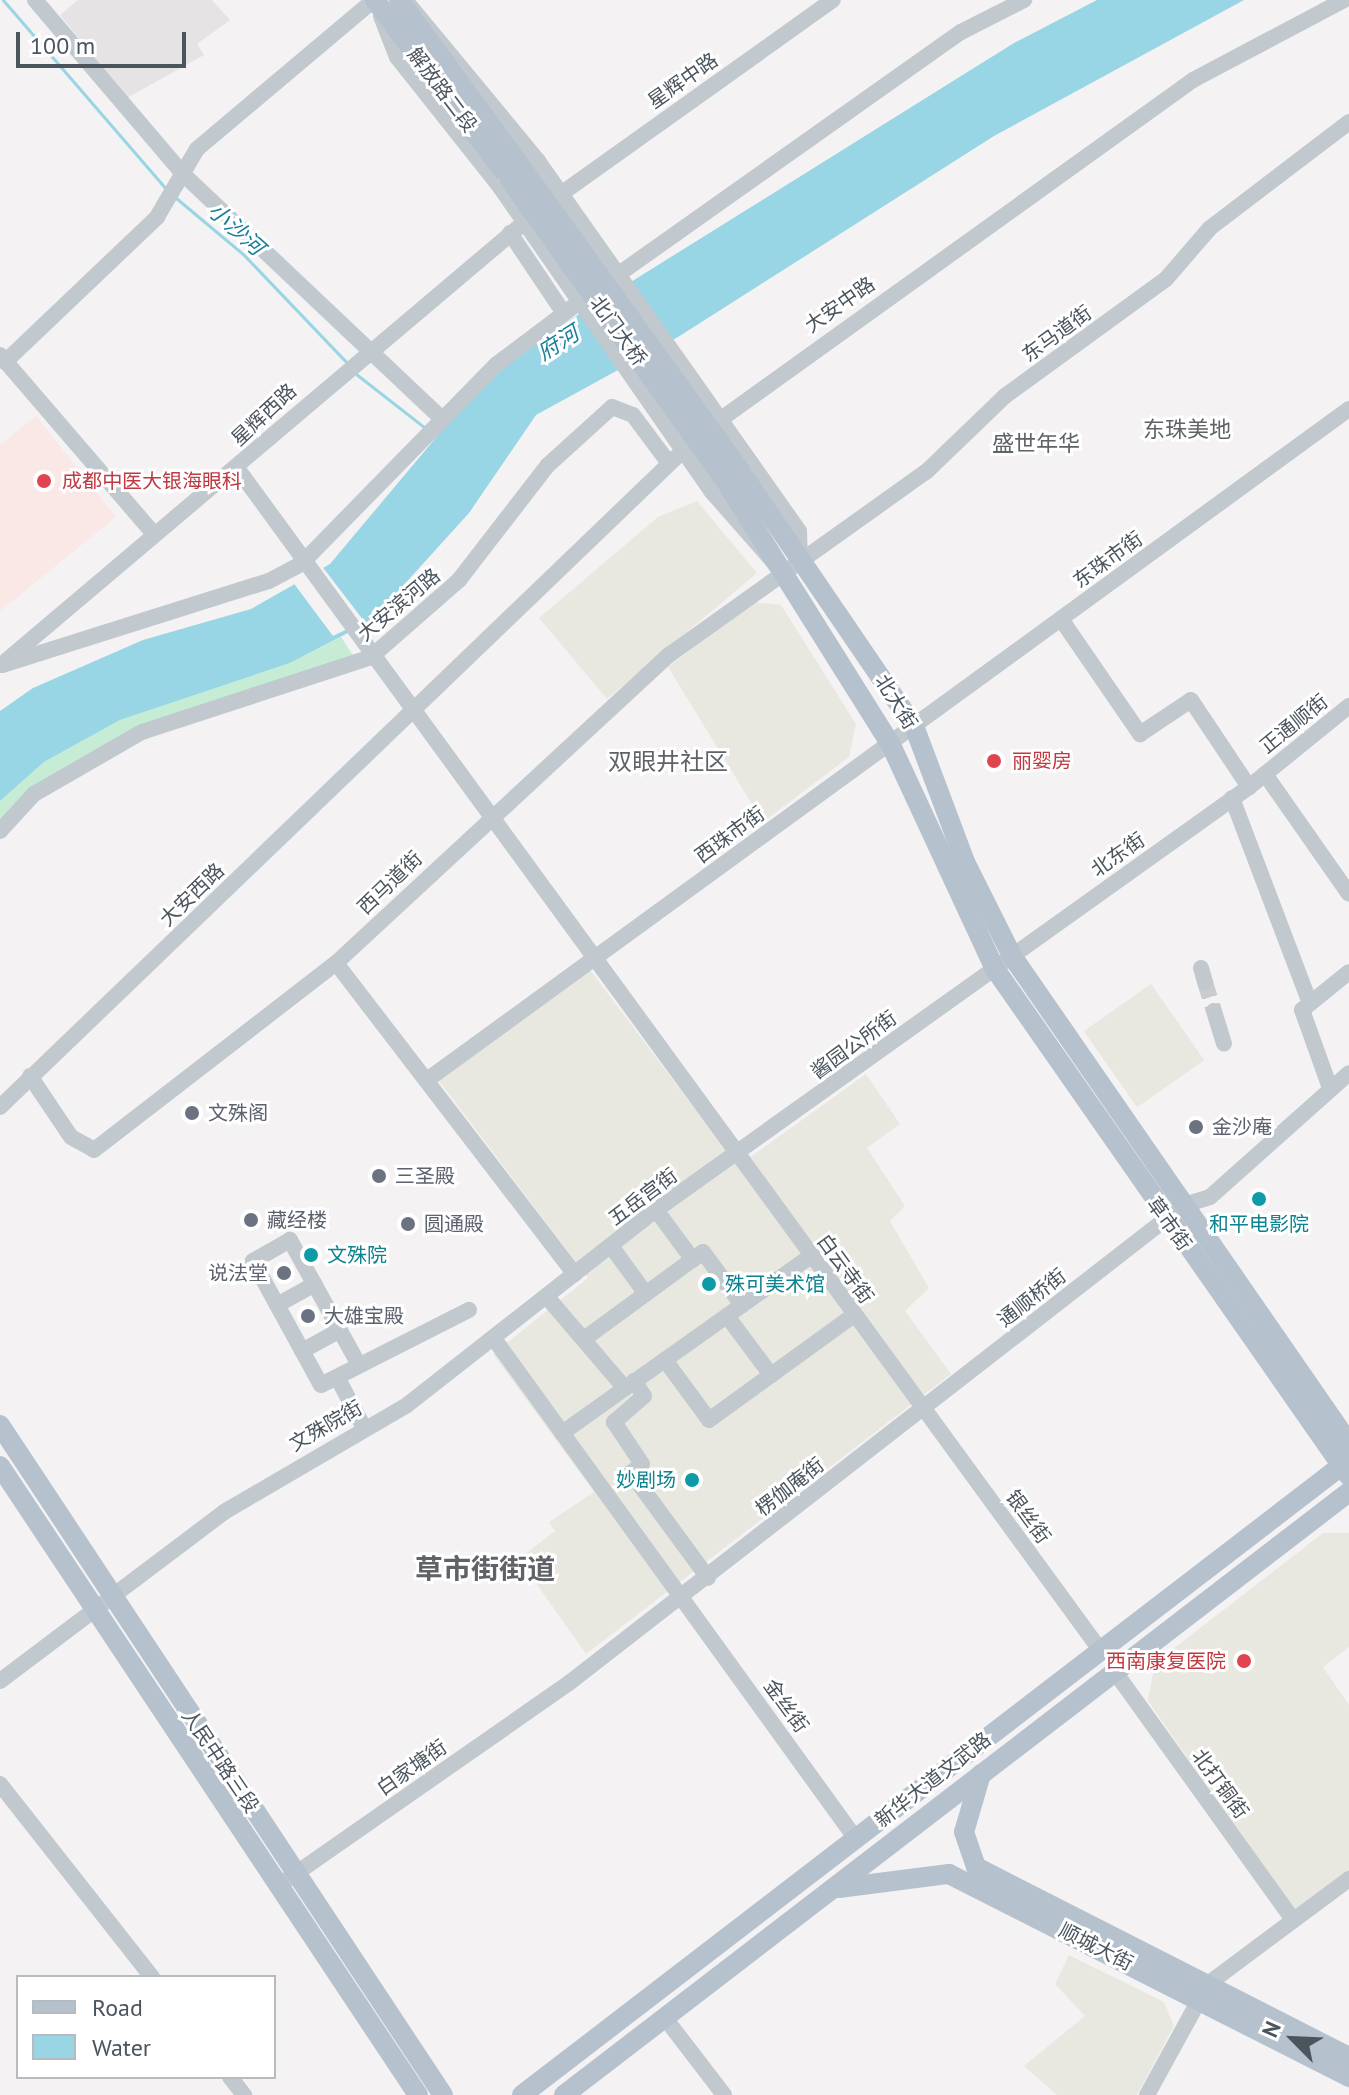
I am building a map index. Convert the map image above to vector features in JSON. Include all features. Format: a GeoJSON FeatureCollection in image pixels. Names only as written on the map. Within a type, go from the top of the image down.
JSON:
{"type":"FeatureCollection","features":[{"type":"Feature","properties":{"kind":"main road","name":"解放路二段"},"geometry":{"type":"LineString","coordinates":[[374,0],[518,174]]}},
{"type":"Feature","properties":{"kind":"main road","name":"解放路二段"},"geometry":{"type":"LineString","coordinates":[[402,0],[518,174]]}},
{"type":"Feature","properties":{"kind":"main road","name":"北门大桥"},"geometry":{"type":"LineString","coordinates":[[518,174],[732,477]]}},
{"type":"Feature","properties":{"kind":"main road","name":"北大街"},"geometry":{"type":"LineString","coordinates":[[732,477],[800,555],[914,726],[965,862],[1012,956]]}},
{"type":"Feature","properties":{"kind":"main road","name":"北大街"},"geometry":{"type":"LineString","coordinates":[[732,477],[781,569],[890,743],[995,969]]}},
{"type":"Feature","properties":{"kind":"main road","name":"草市街"},"geometry":{"type":"LineString","coordinates":[[1012,956],[1349,1443]]}},
{"type":"Feature","properties":{"kind":"main road","name":"草市街"},"geometry":{"type":"LineString","coordinates":[[995,969],[1166,1219],[1347,1467]]}},
{"type":"Feature","properties":{"kind":"main road","name":"人民中路三段"},"geometry":{"type":"LineString","coordinates":[[0,1425],[103,1603],[278,1885],[418,2095]]}},
{"type":"Feature","properties":{"kind":"main road","name":"人民中路三段"},"geometry":{"type":"LineString","coordinates":[[0,1466],[103,1603],[295,1873],[443,2095]]}},
{"type":"Feature","properties":{"kind":"main road","name":"新华大道文武路"},"geometry":{"type":"LineString","coordinates":[[522,2095],[1101,1651],[1347,1467]]}},
{"type":"Feature","properties":{"kind":"main road","name":"新华大道文武路"},"geometry":{"type":"LineString","coordinates":[[564,2095],[1349,1492]]}},
{"type":"Feature","properties":{"kind":"main road","name":"顺城大街"},"geometry":{"type":"LineString","coordinates":[[981,1774],[964,1832],[970,1861],[1349,2077]]}},
{"type":"Feature","properties":{"kind":"main road","name":"顺城大街"},"geometry":{"type":"LineString","coordinates":[[831,1890],[949,1874],[1349,2057]]}},
{"type":"Feature","properties":{"kind":"street"},"geometry":{"type":"LineString","coordinates":[[35,0],[180,178],[364,352],[434,426]]}},
{"type":"Feature","properties":{"kind":"street"},"geometry":{"type":"LineString","coordinates":[[154,534],[3,358],[164,206],[197,149],[374,0]]}},
{"type":"Feature","properties":{"kind":"street","name":"星辉中路"},"geometry":{"type":"LineString","coordinates":[[558,197],[833,0]]}},
{"type":"Feature","properties":{"kind":"street"},"geometry":{"type":"LineString","coordinates":[[1,666],[304,569],[434,426],[563,312],[961,32],[1024,0]]}},
{"type":"Feature","properties":{"kind":"street","name":"大安中路"},"geometry":{"type":"LineString","coordinates":[[412,713],[668,462],[774,376],[1193,80],[1344,0]]}},
{"type":"Feature","properties":{"kind":"street","name":"东马道街"},"geometry":{"type":"LineString","coordinates":[[781,569],[926,472],[1005,396],[1166,279],[1210,228],[1349,122]]}},
{"type":"Feature","properties":{"kind":"street"},"geometry":{"type":"LineString","coordinates":[[518,174],[732,477]]}},
{"type":"Feature","properties":{"kind":"street","name":"星辉西路"},"geometry":{"type":"LineString","coordinates":[[1,666],[154,534],[237,468],[330,380],[558,197]]}},
{"type":"Feature","properties":{"kind":"street"},"geometry":{"type":"LineString","coordinates":[[510,233],[563,312]]}},
{"type":"Feature","properties":{"kind":"street","name":"大安滨河路"},"geometry":{"type":"LineString","coordinates":[[0,831],[34,794],[142,732],[371,657],[459,580],[547,466],[612,407],[633,415],[668,462]]}},
{"type":"Feature","properties":{"kind":"street","name":"东珠市街"},"geometry":{"type":"LineString","coordinates":[[890,743],[1349,409]]}},
{"type":"Feature","properties":{"kind":"street","name":"白云寺街"},"geometry":{"type":"LineString","coordinates":[[237,468],[304,569],[922,1408]]}},
{"type":"Feature","properties":{"kind":"street","name":"西马道街"},"geometry":{"type":"LineString","coordinates":[[30,1076],[71,1137],[94,1150],[336,963],[488,816],[669,655],[781,569]]}},
{"type":"Feature","properties":{"kind":"street"},"geometry":{"type":"LineString","coordinates":[[1061,619],[1140,734],[1191,700],[1249,787]]}},
{"type":"Feature","properties":{"kind":"street","name":"正通顺街"},"geometry":{"type":"LineString","coordinates":[[1265,774],[1349,706]]}},
{"type":"Feature","properties":{"kind":"street","name":"大安西路"},"geometry":{"type":"LineString","coordinates":[[0,1107],[412,713]]}},
{"type":"Feature","properties":{"kind":"street","name":"西珠市街"},"geometry":{"type":"LineString","coordinates":[[427,1080],[890,743]]}},
{"type":"Feature","properties":{"kind":"street"},"geometry":{"type":"LineString","coordinates":[[1265,774],[1349,894]]}},
{"type":"Feature","properties":{"kind":"street","name":"北东街"},"geometry":{"type":"LineString","coordinates":[[995,969],[1265,774]]}},
{"type":"Feature","properties":{"kind":"street"},"geometry":{"type":"LineString","coordinates":[[1232,798],[1310,1003]]}},
{"type":"Feature","properties":{"kind":"street"},"geometry":{"type":"LineString","coordinates":[[336,963],[575,1274]]}},
{"type":"Feature","properties":{"kind":"street","name":"酱园公所街"},"geometry":{"type":"LineString","coordinates":[[736,1154],[995,969]]}},
{"type":"Feature","properties":{"kind":"street"},"geometry":{"type":"LineString","coordinates":[[1330,1088],[1302,1010],[1349,972]]}},
{"type":"Feature","properties":{"kind":"street"},"geometry":{"type":"LineString","coordinates":[[1214,1011],[1224,1044]]}},
{"type":"Feature","properties":{"kind":"street"},"geometry":{"type":"LineString","coordinates":[[1184,1205],[1210,1197],[1349,1073]]}},
{"type":"Feature","properties":{"kind":"street","name":"五岳宫街"},"geometry":{"type":"LineString","coordinates":[[575,1274],[656,1210],[736,1154]]}},
{"type":"Feature","properties":{"kind":"street"},"geometry":{"type":"LineString","coordinates":[[656,1210],[693,1260]]}},
{"type":"Feature","properties":{"kind":"street","name":"通顺桥街"},"geometry":{"type":"LineString","coordinates":[[922,1408],[1166,1219]]}},
{"type":"Feature","properties":{"kind":"street"},"geometry":{"type":"LineString","coordinates":[[359,1365],[290,1240],[253,1261],[321,1385],[469,1310]]}},
{"type":"Feature","properties":{"kind":"street"},"geometry":{"type":"LineString","coordinates":[[611,1246],[646,1294]]}},
{"type":"Feature","properties":{"kind":"street"},"geometry":{"type":"LineString","coordinates":[[584,1339],[703,1252],[742,1305]]}},
{"type":"Feature","properties":{"kind":"street"},"geometry":{"type":"LineString","coordinates":[[562,1433],[811,1256]]}},
{"type":"Feature","properties":{"kind":"street","name":"文殊院街"},"geometry":{"type":"LineString","coordinates":[[0,1681],[224,1512],[363,1426],[407,1405],[495,1340],[575,1274]]}},
{"type":"Feature","properties":{"kind":"street"},"geometry":{"type":"LineString","coordinates":[[277,1305],[315,1284]]}},
{"type":"Feature","properties":{"kind":"street"},"geometry":{"type":"LineString","coordinates":[[547,1297],[584,1339],[644,1396],[614,1422],[642,1464],[631,1473],[708,1578]]}},
{"type":"Feature","properties":{"kind":"street"},"geometry":{"type":"LineString","coordinates":[[665,1360],[709,1420],[854,1315]]}},
{"type":"Feature","properties":{"kind":"street"},"geometry":{"type":"LineString","coordinates":[[727,1316],[771,1375]]}},
{"type":"Feature","properties":{"kind":"street"},"geometry":{"type":"LineString","coordinates":[[302,1351],[340,1330]]}},
{"type":"Feature","properties":{"kind":"street","name":"金丝街"},"geometry":{"type":"LineString","coordinates":[[495,1340],[856,1839]]}},
{"type":"Feature","properties":{"kind":"street"},"geometry":{"type":"LineString","coordinates":[[337,1377],[363,1426]]}},
{"type":"Feature","properties":{"kind":"street","name":"楞伽庵街"},"geometry":{"type":"LineString","coordinates":[[683,1597],[922,1408]]}},
{"type":"Feature","properties":{"kind":"street","name":"银丝街"},"geometry":{"type":"LineString","coordinates":[[922,1408],[1101,1651]]}},
{"type":"Feature","properties":{"kind":"street","name":"白家塘街"},"geometry":{"type":"LineString","coordinates":[[278,1885],[569,1683],[683,1597]]}},
{"type":"Feature","properties":{"kind":"street","name":"北打铜街"},"geometry":{"type":"LineString","coordinates":[[1115,1672],[1293,1920]]}},
{"type":"Feature","properties":{"kind":"street"},"geometry":{"type":"LineString","coordinates":[[0,1784],[150,1975]]}},
{"type":"Feature","properties":{"kind":"street"},"geometry":{"type":"LineString","coordinates":[[1147,2095],[1204,1992],[1349,1879]]}},
{"type":"Feature","properties":{"kind":"street"},"geometry":{"type":"LineString","coordinates":[[665,2018],[724,2095]]}},
{"type":"Feature","properties":{"kind":"street"},"geometry":{"type":"LineString","coordinates":[[232,2079],[244,2095]]}},
{"type":"Feature","properties":{"kind":"shaded area"},"geometry":{"type":"Polygon","coordinates":[[[78,0],[212,0],[230,20],[197,44],[204,55],[127,98],[60,15],[78,0]]]}},
{"type":"Feature","properties":{"kind":"shaded area","name":"成都中医大银海眼科"},"geometry":{"type":"Polygon","coordinates":[[[36,416],[116,517],[0,611],[0,445],[36,416]]]}},
{"type":"Feature","properties":{"kind":"shaded area"},"geometry":{"type":"Polygon","coordinates":[[[697,501],[757,573],[607,699],[539,618],[658,517],[697,501]]]}},
{"type":"Feature","properties":{"kind":"shaded area"},"geometry":{"type":"Polygon","coordinates":[[[753,602],[781,605],[856,724],[849,757],[763,822],[668,667],[753,602]]]}},
{"type":"Feature","properties":{"kind":"shaded area"},"geometry":{"type":"Polygon","coordinates":[[[590,970],[738,1166],[866,1074],[900,1124],[867,1148],[905,1206],[890,1221],[929,1288],[905,1311],[951,1374],[586,1654],[519,1559],[555,1531],[549,1522],[594,1492],[493,1354],[588,1278],[439,1081],[590,970]]]}},
{"type":"Feature","properties":{"kind":"shaded area"},"geometry":{"type":"Polygon","coordinates":[[[1151,984],[1204,1060],[1137,1107],[1084,1031],[1151,984]]]}},
{"type":"Feature","properties":{"kind":"shaded area"},"geometry":{"type":"Polygon","coordinates":[[[1323,1533],[1349,1533],[1349,1647],[1323,1667],[1349,1705],[1349,1873],[1295,1912],[1148,1701],[1155,1663],[1323,1533]]]}},
{"type":"Feature","properties":{"kind":"shaded area"},"geometry":{"type":"Polygon","coordinates":[[[1069,1955],[1164,2002],[1174,2026],[1137,2095],[1057,2095],[1024,2066],[1085,2016],[1055,1984],[1069,1955]]]}},
{"type":"Feature","properties":{"kind":"green space"},"geometry":{"type":"Polygon","coordinates":[[[341,637],[354,657],[137,730],[0,826],[0,801],[44,762],[120,720],[290,663],[341,637]]]}},
{"type":"Feature","properties":{"kind":"water","name":"府河"},"geometry":{"type":"Polygon","coordinates":[[[1097,0],[1244,0],[994,136],[678,337],[536,415],[469,513],[371,621],[290,663],[120,720],[44,762],[0,801],[0,711],[33,688],[143,640],[251,609],[330,564],[465,403],[533,343],[1014,43],[1097,0]]]}},
{"type":"Feature","properties":{"kind":"pier"},"geometry":{"type":"Polygon","coordinates":[[[321,565],[364,621],[333,636],[292,581],[321,565]]]}},
{"type":"Feature","properties":{"kind":"waterway","name":"小沙河"},"geometry":{"type":"LineString","coordinates":[[3,0],[167,190]]}},
{"type":"Feature","properties":{"kind":"waterway","name":"小沙河"},"geometry":{"type":"LineString","coordinates":[[176,198],[243,254],[349,365]]}},
{"type":"Feature","properties":{"kind":"waterway","name":"小沙河"},"geometry":{"type":"LineString","coordinates":[[356,374],[425,428]]}},
{"type":"Feature","properties":{"kind":"tunnel"},"geometry":{"type":"LineString","coordinates":[[1205,982],[1214,1011]]}},
{"type":"Feature","properties":{"kind":"place","name":"成都中医大银海眼科"},"geometry":{"type":"Point","coordinates":[44,481]}},
{"type":"Feature","properties":{"kind":"place","name":"丽婴房"},"geometry":{"type":"Point","coordinates":[994,761]}},
{"type":"Feature","properties":{"kind":"place","name":"文殊阁"},"geometry":{"type":"Point","coordinates":[192,1113]}},
{"type":"Feature","properties":{"kind":"place","name":"金沙庵"},"geometry":{"type":"Point","coordinates":[1196,1127]}},
{"type":"Feature","properties":{"kind":"place","name":"三圣殿"},"geometry":{"type":"Point","coordinates":[379,1176]}},
{"type":"Feature","properties":{"kind":"place","name":"和平电影院"},"geometry":{"type":"Point","coordinates":[1259,1199]}},
{"type":"Feature","properties":{"kind":"place","name":"藏经楼"},"geometry":{"type":"Point","coordinates":[251,1220]}},
{"type":"Feature","properties":{"kind":"place","name":"圆通殿"},"geometry":{"type":"Point","coordinates":[408,1224]}},
{"type":"Feature","properties":{"kind":"place","name":"文殊院"},"geometry":{"type":"Point","coordinates":[311,1255]}},
{"type":"Feature","properties":{"kind":"place","name":"说法堂"},"geometry":{"type":"Point","coordinates":[284,1273]}},
{"type":"Feature","properties":{"kind":"place","name":"殊可美术馆"},"geometry":{"type":"Point","coordinates":[709,1284]}},
{"type":"Feature","properties":{"kind":"place","name":"大雄宝殿"},"geometry":{"type":"Point","coordinates":[308,1316]}},
{"type":"Feature","properties":{"kind":"place","name":"妙剧场"},"geometry":{"type":"Point","coordinates":[692,1480]}},
{"type":"Feature","properties":{"kind":"place","name":"西南康复医院"},"geometry":{"type":"Point","coordinates":[1244,1661]}},
{"type":"Feature","properties":{"kind":"district","name":"东珠美地"},"geometry":{"type":"Point","coordinates":[1187,430]}},
{"type":"Feature","properties":{"kind":"district","name":"盛世年华"},"geometry":{"type":"Point","coordinates":[1036,444]}},
{"type":"Feature","properties":{"kind":"district","name":"双眼井社区"},"geometry":{"type":"Point","coordinates":[668,762]}},
{"type":"Feature","properties":{"kind":"district","name":"草市街街道"},"geometry":{"type":"Point","coordinates":[485,1569]}}]}
